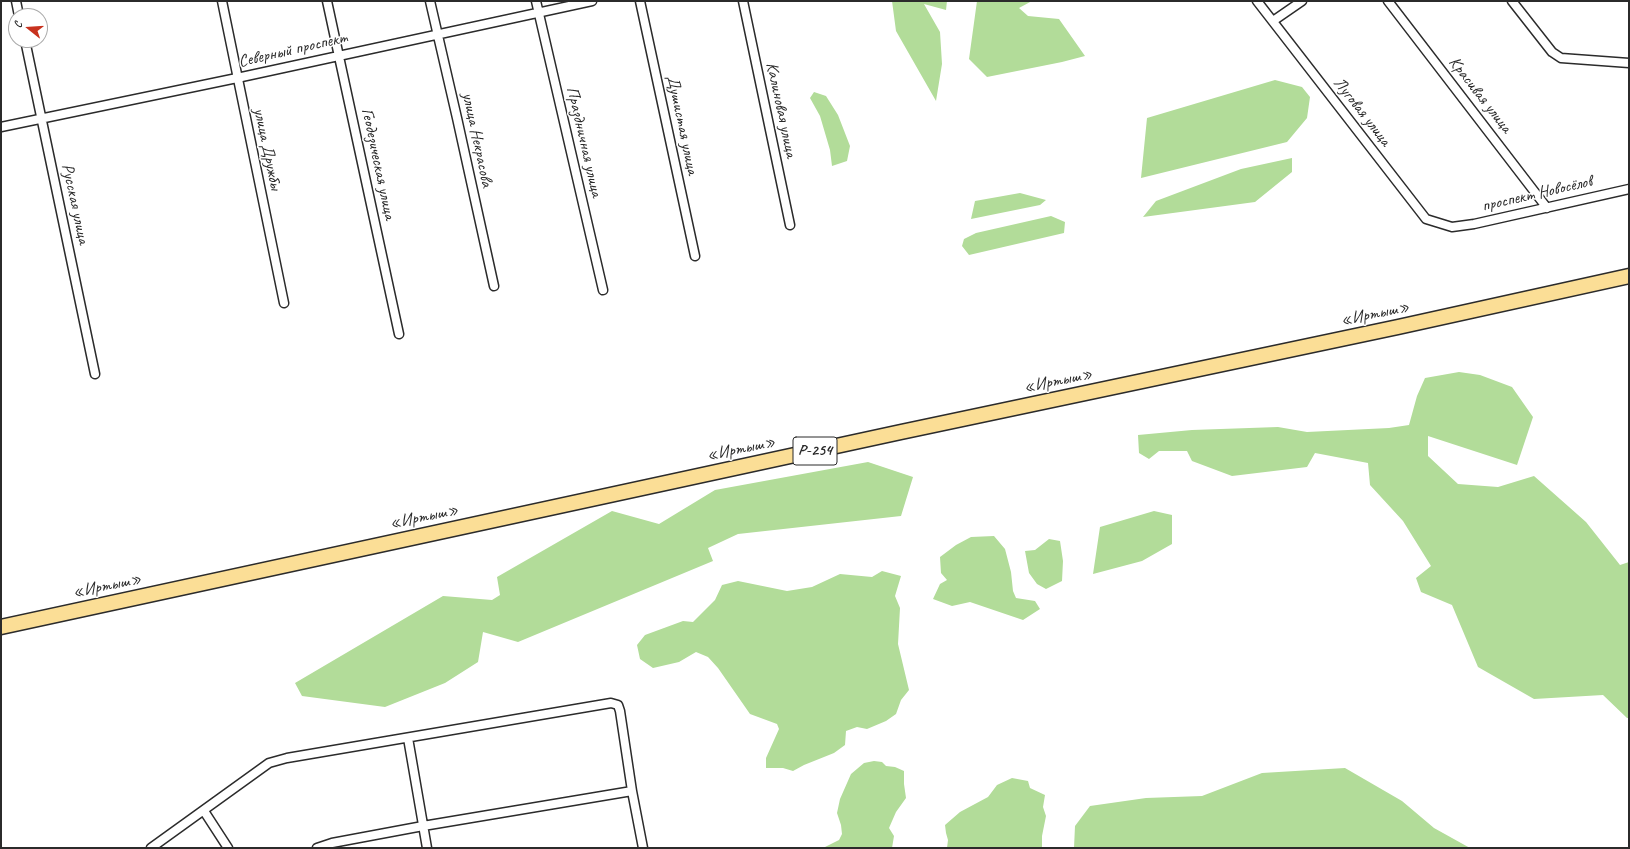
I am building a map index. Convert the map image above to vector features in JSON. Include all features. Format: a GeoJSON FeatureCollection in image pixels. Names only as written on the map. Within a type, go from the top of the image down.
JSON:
{"type":"FeatureCollection","features":[{"type":"Feature","properties":{"kind":"highway","name":"«Иртыш»"},"geometry":{"type":"LineString","coordinates":[[1,627],[1629,276]]}},
{"type":"Feature","properties":{"kind":"street","name":"улица Дружбы"},"geometry":{"type":"LineString","coordinates":[[222,1],[284,303]]}},
{"type":"Feature","properties":{"kind":"street","name":"Геодезическая улица"},"geometry":{"type":"LineString","coordinates":[[327,1],[398,334]]}},
{"type":"Feature","properties":{"kind":"street","name":"улица Некрасова"},"geometry":{"type":"LineString","coordinates":[[430,1],[494,286]]}},
{"type":"Feature","properties":{"kind":"street","name":"Праздничная улица"},"geometry":{"type":"LineString","coordinates":[[536,1],[603,290]]}},
{"type":"Feature","properties":{"kind":"street","name":"Северный проспект"},"geometry":{"type":"LineString","coordinates":[[1,127],[237,78],[437,33],[592,1]]}},
{"type":"Feature","properties":{"kind":"street","name":"Душистая улица"},"geometry":{"type":"LineString","coordinates":[[640,1],[695,256]]}},
{"type":"Feature","properties":{"kind":"street","name":"Калиновая улица"},"geometry":{"type":"LineString","coordinates":[[743,1],[790,226]]}},
{"type":"Feature","properties":{"kind":"street","name":"Луговая улица"},"geometry":{"type":"LineString","coordinates":[[1257,1],[1426,219],[1452,227]]}},
{"type":"Feature","properties":{"kind":"street"},"geometry":{"type":"LineString","coordinates":[[1272,21],[1302,1]]}},
{"type":"Feature","properties":{"kind":"street","name":"Красивая улица"},"geometry":{"type":"LineString","coordinates":[[1388,1],[1547,208]]}},
{"type":"Feature","properties":{"kind":"street"},"geometry":{"type":"LineString","coordinates":[[1512,1],[1552,52],[1561,58],[1629,63]]}},
{"type":"Feature","properties":{"kind":"street","name":"Русская улица"},"geometry":{"type":"LineString","coordinates":[[26,48],[95,374]]}},
{"type":"Feature","properties":{"kind":"street","name":"проспект Новосёлов"},"geometry":{"type":"LineString","coordinates":[[1452,227],[1474,224],[1629,190]]}},
{"type":"Feature","properties":{"kind":"street"},"geometry":{"type":"LineString","coordinates":[[151,848],[269,763],[287,758],[612,703],[618,705],[620,711],[632,791],[643,848]]}},
{"type":"Feature","properties":{"kind":"street"},"geometry":{"type":"LineString","coordinates":[[408,738],[427,848]]}},
{"type":"Feature","properties":{"kind":"street"},"geometry":{"type":"LineString","coordinates":[[317,848],[332,842],[632,791]]}},
{"type":"Feature","properties":{"kind":"street"},"geometry":{"type":"LineString","coordinates":[[204,811],[228,848]]}},
{"type":"Feature","properties":{"kind":"green space"},"geometry":{"type":"Polygon","coordinates":[[[892,1],[947,1],[946,10],[924,4],[940,32],[942,64],[936,101],[896,31],[892,1]]]}},
{"type":"Feature","properties":{"kind":"green space"},"geometry":{"type":"Polygon","coordinates":[[[977,1],[1032,1],[1019,8],[1028,16],[1059,19],[1085,56],[987,77],[969,59],[977,1]]]}},
{"type":"Feature","properties":{"kind":"green space"},"geometry":{"type":"Polygon","coordinates":[[[1275,80],[1302,87],[1310,97],[1307,118],[1287,142],[1141,178],[1147,118],[1275,80]]]}},
{"type":"Feature","properties":{"kind":"green space"},"geometry":{"type":"Polygon","coordinates":[[[814,92],[826,96],[838,115],[850,146],[847,161],[832,166],[830,150],[820,116],[810,98],[814,92]]]}},
{"type":"Feature","properties":{"kind":"green space"},"geometry":{"type":"Polygon","coordinates":[[[1292,158],[1292,172],[1255,202],[1143,217],[1156,201],[1241,169],[1292,158]]]}},
{"type":"Feature","properties":{"kind":"green space"},"geometry":{"type":"Polygon","coordinates":[[[1020,193],[1046,200],[1040,205],[971,219],[975,201],[1020,193]]]}},
{"type":"Feature","properties":{"kind":"green space"},"geometry":{"type":"Polygon","coordinates":[[[1051,216],[1065,222],[1064,233],[969,255],[962,246],[964,239],[976,233],[1051,216]]]}},
{"type":"Feature","properties":{"kind":"green space"},"geometry":{"type":"Polygon","coordinates":[[[1459,372],[1480,375],[1512,387],[1533,417],[1517,465],[1428,436],[1428,456],[1458,484],[1498,487],[1534,476],[1586,522],[1620,565],[1629,562],[1629,718],[1627,718],[1603,695],[1534,699],[1478,667],[1452,605],[1421,592],[1416,578],[1431,566],[1403,521],[1370,485],[1368,463],[1315,453],[1307,467],[1232,476],[1192,461],[1187,451],[1159,451],[1149,459],[1139,453],[1138,435],[1192,430],[1278,427],[1307,432],[1389,428],[1409,425],[1417,396],[1425,378],[1459,372]]]}},
{"type":"Feature","properties":{"kind":"green space"},"geometry":{"type":"Polygon","coordinates":[[[868,462],[913,477],[901,516],[738,534],[708,548],[713,561],[518,642],[483,632],[478,662],[445,683],[385,707],[302,696],[295,683],[443,596],[492,600],[500,595],[497,577],[612,511],[659,524],[715,490],[868,462]]]}},
{"type":"Feature","properties":{"kind":"green space"},"geometry":{"type":"Polygon","coordinates":[[[1154,511],[1172,515],[1172,544],[1142,561],[1093,574],[1100,527],[1154,511]]]}},
{"type":"Feature","properties":{"kind":"green space"},"geometry":{"type":"Polygon","coordinates":[[[994,536],[1005,549],[1011,572],[1013,591],[1016,598],[1035,601],[1040,609],[1023,620],[970,602],[952,606],[933,599],[940,584],[947,580],[941,573],[940,557],[956,545],[971,537],[994,536]]]}},
{"type":"Feature","properties":{"kind":"green space"},"geometry":{"type":"Polygon","coordinates":[[[1049,539],[1060,541],[1063,561],[1062,581],[1046,589],[1037,584],[1029,573],[1025,551],[1035,550],[1049,539]]]}},
{"type":"Feature","properties":{"kind":"green space"},"geometry":{"type":"Polygon","coordinates":[[[882,571],[901,576],[895,596],[900,608],[898,644],[909,690],[901,700],[896,714],[886,721],[867,729],[857,727],[846,731],[845,745],[834,753],[793,771],[783,768],[766,768],[766,758],[779,729],[777,724],[750,714],[718,668],[708,657],[696,652],[679,662],[653,668],[640,659],[637,645],[645,635],[683,621],[693,622],[715,600],[722,585],[738,581],[787,591],[812,587],[840,574],[872,577],[882,571]]]}},
{"type":"Feature","properties":{"kind":"green space"},"geometry":{"type":"Polygon","coordinates":[[[874,761],[882,762],[886,766],[895,767],[904,771],[906,798],[896,812],[889,828],[894,836],[892,848],[823,848],[839,840],[842,834],[837,813],[840,799],[851,774],[864,763],[874,761]]]}},
{"type":"Feature","properties":{"kind":"green space"},"geometry":{"type":"Polygon","coordinates":[[[1345,768],[1402,801],[1434,828],[1470,848],[1074,848],[1075,826],[1090,806],[1146,798],[1202,796],[1262,773],[1345,768]]]}},
{"type":"Feature","properties":{"kind":"green space"},"geometry":{"type":"Polygon","coordinates":[[[1012,778],[1028,781],[1030,788],[1045,795],[1043,807],[1046,816],[1042,836],[1042,848],[947,848],[948,840],[945,825],[960,812],[988,797],[997,785],[1012,778]]]}}]}
